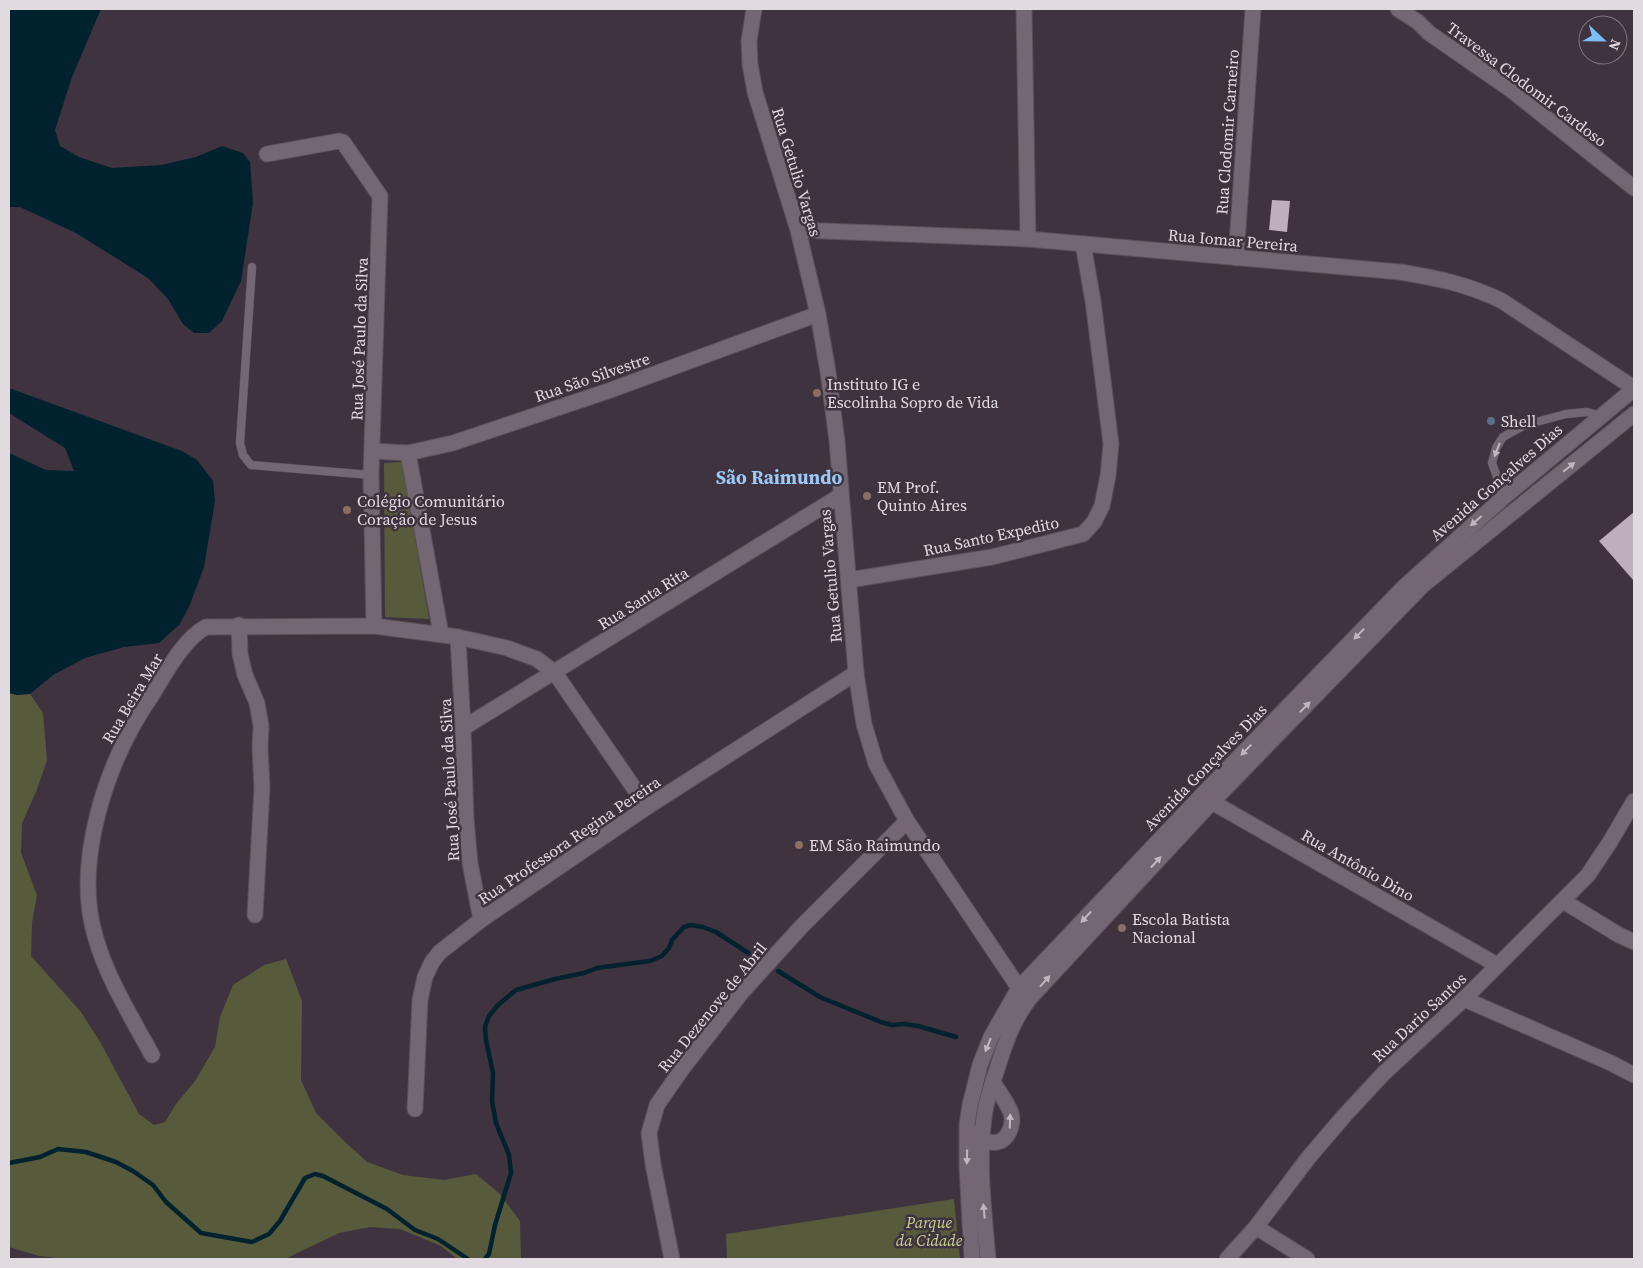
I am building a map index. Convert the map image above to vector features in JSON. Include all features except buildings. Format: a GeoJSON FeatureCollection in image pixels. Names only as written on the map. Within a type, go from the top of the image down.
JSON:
{"type":"FeatureCollection","features":[{"type":"Feature","properties":{"kind":"street","name":"Rua Getulio Vargas"},"geometry":{"type":"LineString","coordinates":[[754,9],[748,41],[755,92],[798,230],[818,314],[828,372],[837,441],[856,673],[864,724],[876,764],[907,821],[1019,988]]}},
{"type":"Feature","properties":{"kind":"street"},"geometry":{"type":"LineString","coordinates":[[1024,9],[1028,239]]}},
{"type":"Feature","properties":{"kind":"street","name":"Rua Clodomir Carneiro"},"geometry":{"type":"LineString","coordinates":[[1236,258],[1253,9]]}},
{"type":"Feature","properties":{"kind":"street","name":"Travessa Clodomir Cardoso"},"geometry":{"type":"LineString","coordinates":[[1398,9],[1510,89],[1634,188]]}},
{"type":"Feature","properties":{"kind":"street","name":"Rua José Paulo da Silva"},"geometry":{"type":"LineString","coordinates":[[267,154],[339,141],[343,142],[380,196],[371,475],[374,626]]}},
{"type":"Feature","properties":{"kind":"street","name":"Rua Iomar Pereira"},"geometry":{"type":"LineString","coordinates":[[798,230],[1028,239],[1400,272],[1448,280],[1479,289],[1502,300],[1634,388]]}},
{"type":"Feature","properties":{"kind":"street","name":"Rua Santo Expedito"},"geometry":{"type":"LineString","coordinates":[[849,580],[992,557],[1083,534],[1094,522],[1102,506],[1108,476],[1111,444],[1084,244]]}},
{"type":"Feature","properties":{"kind":"street","name":"Rua São Silvestre"},"geometry":{"type":"LineString","coordinates":[[373,451],[408,453],[453,443],[818,314]]}},
{"type":"Feature","properties":{"kind":"street","name":"Avenida Gonçalves Dias"},"geometry":{"type":"LineString","coordinates":[[988,1259],[982,1191],[982,1137],[986,1111],[1003,1050],[1017,1016],[1030,998],[1207,798],[1405,586],[1504,496],[1634,388]]}},
{"type":"Feature","properties":{"kind":"street","name":"Avenida Gonçalves Dias"},"geometry":{"type":"LineString","coordinates":[[972,1259],[966,1167],[970,1105],[977,1074],[991,1037],[1019,988],[1207,798],[1422,586],[1634,414]]}},
{"type":"Feature","properties":{"kind":"street"},"geometry":{"type":"LineString","coordinates":[[1543,488],[1538,479],[1542,472],[1573,445],[1582,432]]}},
{"type":"Feature","properties":{"kind":"street"},"geometry":{"type":"LineString","coordinates":[[408,453],[441,634]]}},
{"type":"Feature","properties":{"kind":"street","name":"Rua Santa Rita"},"geometry":{"type":"LineString","coordinates":[[463,728],[840,496]]}},
{"type":"Feature","properties":{"kind":"street","name":"Rua Beira Mar"},"geometry":{"type":"LineString","coordinates":[[152,1055],[111,979],[90,918],[88,891],[92,842],[107,784],[123,743],[140,712],[178,656],[199,630],[210,626],[238,626]]}},
{"type":"Feature","properties":{"kind":"street"},"geometry":{"type":"LineString","coordinates":[[255,915],[262,788],[261,726],[256,703],[240,654],[238,626],[374,626],[458,636],[515,651],[537,659],[555,672],[647,807]]}},
{"type":"Feature","properties":{"kind":"street","name":"Rua José Paulo da Silva"},"geometry":{"type":"LineString","coordinates":[[458,636],[467,828],[470,863],[481,920]]}},
{"type":"Feature","properties":{"kind":"street","name":"Rua Professora Regina Pereira"},"geometry":{"type":"LineString","coordinates":[[415,1109],[420,1000],[425,977],[432,962],[440,952],[481,920],[647,807],[856,673]]}},
{"type":"Feature","properties":{"kind":"street","name":"Rua Antônio Dino"},"geometry":{"type":"LineString","coordinates":[[1207,798],[1497,965]]}},
{"type":"Feature","properties":{"kind":"street","name":"Rua Dario Santos"},"geometry":{"type":"LineString","coordinates":[[1227,1259],[1256,1227],[1309,1157],[1384,1073],[1464,999],[1588,875],[1634,801]]}},
{"type":"Feature","properties":{"kind":"street","name":"Rua Dezenove de Abril"},"geometry":{"type":"LineString","coordinates":[[672,1259],[653,1164],[649,1133],[657,1105],[682,1069],[742,992],[801,926],[907,821]]}},
{"type":"Feature","properties":{"kind":"street"},"geometry":{"type":"LineString","coordinates":[[1563,901],[1634,942]]}},
{"type":"Feature","properties":{"kind":"street"},"geometry":{"type":"LineString","coordinates":[[1003,1050],[1006,1030],[1021,1002],[1019,988]]}},
{"type":"Feature","properties":{"kind":"street"},"geometry":{"type":"LineString","coordinates":[[1464,999],[1611,1063],[1634,1075]]}},
{"type":"Feature","properties":{"kind":"street"},"geometry":{"type":"LineString","coordinates":[[977,1074],[974,1124],[977,1132],[989,1142],[1002,1140],[1007,1136],[1012,1124],[1011,1112],[993,1082]]}},
{"type":"Feature","properties":{"kind":"street"},"geometry":{"type":"LineString","coordinates":[[1256,1227],[1307,1259]]}},
{"type":"Feature","properties":{"kind":"lane"},"geometry":{"type":"LineString","coordinates":[[252,267],[240,442],[243,455],[251,465],[371,475]]}},
{"type":"Feature","properties":{"kind":"lane"},"geometry":{"type":"LineString","coordinates":[[1504,496],[1492,463],[1496,448],[1503,437],[1525,425],[1566,414],[1587,412],[1602,416]]}},
{"type":"Feature","properties":{"kind":"green space"},"geometry":{"type":"Polygon","coordinates":[[[402,462],[429,619],[385,617],[384,463],[402,462]]]}},
{"type":"Feature","properties":{"kind":"green space"},"geometry":{"type":"Polygon","coordinates":[[[9,693],[17,695],[30,694],[43,713],[47,760],[36,792],[22,823],[21,853],[37,895],[32,923],[31,956],[81,1012],[99,1040],[139,1114],[154,1125],[165,1122],[176,1104],[195,1081],[215,1047],[220,1017],[233,985],[264,965],[286,959],[302,1001],[301,1080],[316,1113],[367,1162],[403,1175],[444,1180],[476,1174],[499,1193],[520,1221],[521,1259],[457,1259],[441,1246],[400,1229],[370,1227],[339,1233],[285,1259],[66,1259],[39,1256],[9,1247],[9,693]]]}},
{"type":"Feature","properties":{"kind":"green space","name":"Parque da Cidade"},"geometry":{"type":"Polygon","coordinates":[[[954,1199],[960,1259],[727,1259],[726,1234],[954,1199]]]}},
{"type":"Feature","properties":{"kind":"water"},"geometry":{"type":"Polygon","coordinates":[[[9,9],[101,9],[72,77],[55,130],[60,146],[79,157],[112,168],[161,165],[196,157],[222,146],[243,153],[250,162],[253,203],[241,281],[222,321],[209,333],[194,333],[183,324],[168,299],[148,278],[76,233],[20,207],[9,207],[9,9]]]}},
{"type":"Feature","properties":{"kind":"water"},"geometry":{"type":"Polygon","coordinates":[[[9,388],[182,451],[197,460],[213,481],[215,501],[204,567],[189,607],[179,625],[159,643],[124,647],[85,658],[53,675],[30,694],[17,695],[9,693],[9,453],[46,470],[74,471],[65,448],[9,413],[9,388]]]}},
{"type":"Feature","properties":{"kind":"waterway"},"geometry":{"type":"LineString","coordinates":[[485,1259],[489,1254],[495,1225],[511,1173],[509,1155],[496,1123],[492,1101],[493,1073],[486,1040],[485,1027],[489,1016],[498,1005],[516,990],[597,968],[650,961],[662,956],[669,948],[672,940],[684,927],[691,925],[716,932],[756,958]]}},
{"type":"Feature","properties":{"kind":"waterway"},"geometry":{"type":"LineString","coordinates":[[778,971],[820,997],[881,1022],[892,1025],[918,1026],[956,1037]]}},
{"type":"Feature","properties":{"kind":"waterway"},"geometry":{"type":"LineString","coordinates":[[9,1163],[40,1157],[58,1149],[86,1152],[116,1162],[153,1185],[166,1202],[201,1233],[252,1242],[269,1234],[280,1221],[305,1178],[315,1174],[323,1176],[387,1209],[415,1230],[438,1239],[468,1259]]}},
{"type":"Feature","properties":{"kind":"place","name":"Instituto IG e Escolinha Sopro de Vida"},"geometry":{"type":"Point","coordinates":[817,393]}},
{"type":"Feature","properties":{"kind":"place","name":"Shell"},"geometry":{"type":"Point","coordinates":[1491,421]}},
{"type":"Feature","properties":{"kind":"place","name":"EM Prof. Quinto Aires"},"geometry":{"type":"Point","coordinates":[867,496]}},
{"type":"Feature","properties":{"kind":"place","name":"Colégio Comunitário Coração de Jesus"},"geometry":{"type":"Point","coordinates":[347,510]}},
{"type":"Feature","properties":{"kind":"place","name":"EM São Raimundo"},"geometry":{"type":"Point","coordinates":[799,845]}},
{"type":"Feature","properties":{"kind":"place","name":"Escola Batista Nacional"},"geometry":{"type":"Point","coordinates":[1122,928]}},
{"type":"Feature","properties":{"kind":"district","name":"São Raimundo"},"geometry":{"type":"Point","coordinates":[779,477]}}]}
